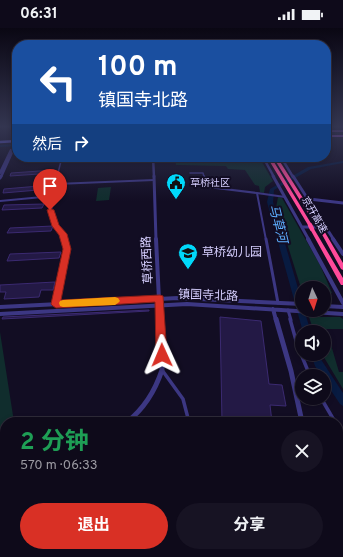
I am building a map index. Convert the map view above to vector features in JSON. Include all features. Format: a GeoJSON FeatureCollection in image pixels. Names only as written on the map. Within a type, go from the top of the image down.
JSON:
{"type":"FeatureCollection","features":[{"type":"Feature","properties":{"kind":"highway","name":"京开高速"},"geometry":{"type":"LineString","coordinates":[[271,162],[343,283]]}},
{"type":"Feature","properties":{"kind":"highway","name":"京开高速"},"geometry":{"type":"LineString","coordinates":[[280,162],[291,182],[322,227],[343,268]]}},
{"type":"Feature","properties":{"kind":"street"},"geometry":{"type":"LineString","coordinates":[[0,178],[1,171],[10,152]]}},
{"type":"Feature","properties":{"kind":"street"},"geometry":{"type":"LineString","coordinates":[[1,171],[12,152]]}},
{"type":"Feature","properties":{"kind":"street"},"geometry":{"type":"LineString","coordinates":[[56,304],[67,249],[63,234],[56,226],[50,210],[61,162]]}},
{"type":"Feature","properties":{"kind":"street","name":"草桥西路"},"geometry":{"type":"LineString","coordinates":[[132,417],[149,401],[157,387],[162,370],[153,162]]}},
{"type":"Feature","properties":{"kind":"street"},"geometry":{"type":"LineString","coordinates":[[285,163],[309,199],[322,227],[343,254]]}},
{"type":"Feature","properties":{"kind":"street"},"geometry":{"type":"LineString","coordinates":[[267,164],[274,179],[303,227],[343,303]]}},
{"type":"Feature","properties":{"kind":"street"},"geometry":{"type":"LineString","coordinates":[[190,173],[203,172],[208,186],[285,197]]}},
{"type":"Feature","properties":{"kind":"street"},"geometry":{"type":"LineString","coordinates":[[56,184],[154,180]]}},
{"type":"Feature","properties":{"kind":"street"},"geometry":{"type":"LineString","coordinates":[[257,193],[278,303]]}},
{"type":"Feature","properties":{"kind":"street"},"geometry":{"type":"LineString","coordinates":[[0,201],[52,196]]}},
{"type":"Feature","properties":{"kind":"street"},"geometry":{"type":"LineString","coordinates":[[309,199],[343,204]]}},
{"type":"Feature","properties":{"kind":"street"},"geometry":{"type":"LineString","coordinates":[[303,227],[322,227]]}},
{"type":"Feature","properties":{"kind":"street","name":"镇国寺北路"},"geometry":{"type":"LineString","coordinates":[[0,307],[160,298],[295,303]]}},
{"type":"Feature","properties":{"kind":"street","name":"镇国寺北路"},"geometry":{"type":"LineString","coordinates":[[0,314],[187,304],[295,310]]}},
{"type":"Feature","properties":{"kind":"street"},"geometry":{"type":"LineString","coordinates":[[331,306],[343,307]]}},
{"type":"Feature","properties":{"kind":"street"},"geometry":{"type":"LineString","coordinates":[[273,309],[291,371],[301,417]]}},
{"type":"Feature","properties":{"kind":"street"},"geometry":{"type":"LineString","coordinates":[[289,310],[297,344],[307,369]]}},
{"type":"Feature","properties":{"kind":"street","name":"镇国寺北路"},"geometry":{"type":"LineString","coordinates":[[331,313],[343,314]]}},
{"type":"Feature","properties":{"kind":"street"},"geometry":{"type":"LineString","coordinates":[[162,370],[183,399],[188,417]]}},
{"type":"Feature","properties":{"kind":"street"},"geometry":{"type":"LineString","coordinates":[[325,405],[332,417]]}},
{"type":"Feature","properties":{"kind":"green space"},"geometry":{"type":"Polygon","coordinates":[[[176,162],[262,162],[273,181],[265,187],[264,193],[260,192],[259,186],[255,185],[245,170],[228,169],[226,166],[176,165],[176,162]]]}},
{"type":"Feature","properties":{"kind":"green space"},"geometry":{"type":"Polygon","coordinates":[[[111,187],[109,200],[96,201],[98,188],[111,187]]]}},
{"type":"Feature","properties":{"kind":"green space"},"geometry":{"type":"Polygon","coordinates":[[[278,197],[282,198],[320,265],[327,281],[299,281],[276,208],[278,197]]]}},
{"type":"Feature","properties":{"kind":"green space"},"geometry":{"type":"Polygon","coordinates":[[[309,317],[340,317],[343,319],[343,329],[331,329],[331,325],[312,325],[309,317]]]}},
{"type":"Feature","properties":{"kind":"green space"},"geometry":{"type":"Polygon","coordinates":[[[0,332],[13,417],[0,417],[0,332]]]}},
{"type":"Feature","properties":{"kind":"green space"},"geometry":{"type":"Polygon","coordinates":[[[331,345],[339,372],[343,372],[343,389],[326,361],[331,361],[331,345]]]}},
{"type":"Feature","properties":{"kind":"building"},"geometry":{"type":"Polygon","coordinates":[[[54,170],[54,173],[10,176],[11,173],[54,170]]]}},
{"type":"Feature","properties":{"kind":"building"},"geometry":{"type":"Polygon","coordinates":[[[51,185],[50,189],[3,193],[4,189],[51,185]]]}},
{"type":"Feature","properties":{"kind":"building"},"geometry":{"type":"Polygon","coordinates":[[[44,204],[42,208],[2,210],[4,205],[44,204]]]}},
{"type":"Feature","properties":{"kind":"building"},"geometry":{"type":"Polygon","coordinates":[[[53,226],[51,231],[7,233],[10,228],[53,226]]]}},
{"type":"Feature","properties":{"kind":"building"},"geometry":{"type":"Polygon","coordinates":[[[61,252],[59,258],[7,261],[10,254],[61,252]]]}},
{"type":"Feature","properties":{"kind":"building"},"geometry":{"type":"Polygon","coordinates":[[[55,282],[53,290],[41,290],[39,297],[4,299],[6,292],[0,292],[0,285],[55,282]]]}},
{"type":"Feature","properties":{"kind":"building"},"geometry":{"type":"Polygon","coordinates":[[[149,311],[2,319],[3,317],[149,311]]]}},
{"type":"Feature","properties":{"kind":"building"},"geometry":{"type":"Polygon","coordinates":[[[220,317],[261,321],[269,384],[282,385],[286,406],[270,405],[271,417],[222,417],[220,317]]]}},
{"type":"Feature","properties":{"kind":"waterway","name":"马草河"},"geometry":{"type":"LineString","coordinates":[[305,325],[270,202],[272,189],[310,168],[343,162]]}},
{"type":"Feature","properties":{"kind":"waterway","name":"马草河"},"geometry":{"type":"LineString","coordinates":[[317,361],[343,401]]}},
{"type":"Feature","properties":{"kind":"slow traffic"},"geometry":{"type":"LineString","coordinates":[[63,303],[115,301]]}},
{"type":"Feature","properties":{"kind":"place","name":"草桥社区"},"geometry":{"type":"Point","coordinates":[176,200]}},
{"type":"Feature","properties":{"kind":"place","name":"草桥幼儿园"},"geometry":{"type":"Point","coordinates":[188,270]}},
{"type":"Feature","properties":{"kind":"route"},"geometry":{"type":"LineString","coordinates":[[50,210],[56,226],[63,234],[67,249],[56,304],[160,298],[162,355]]}}]}
